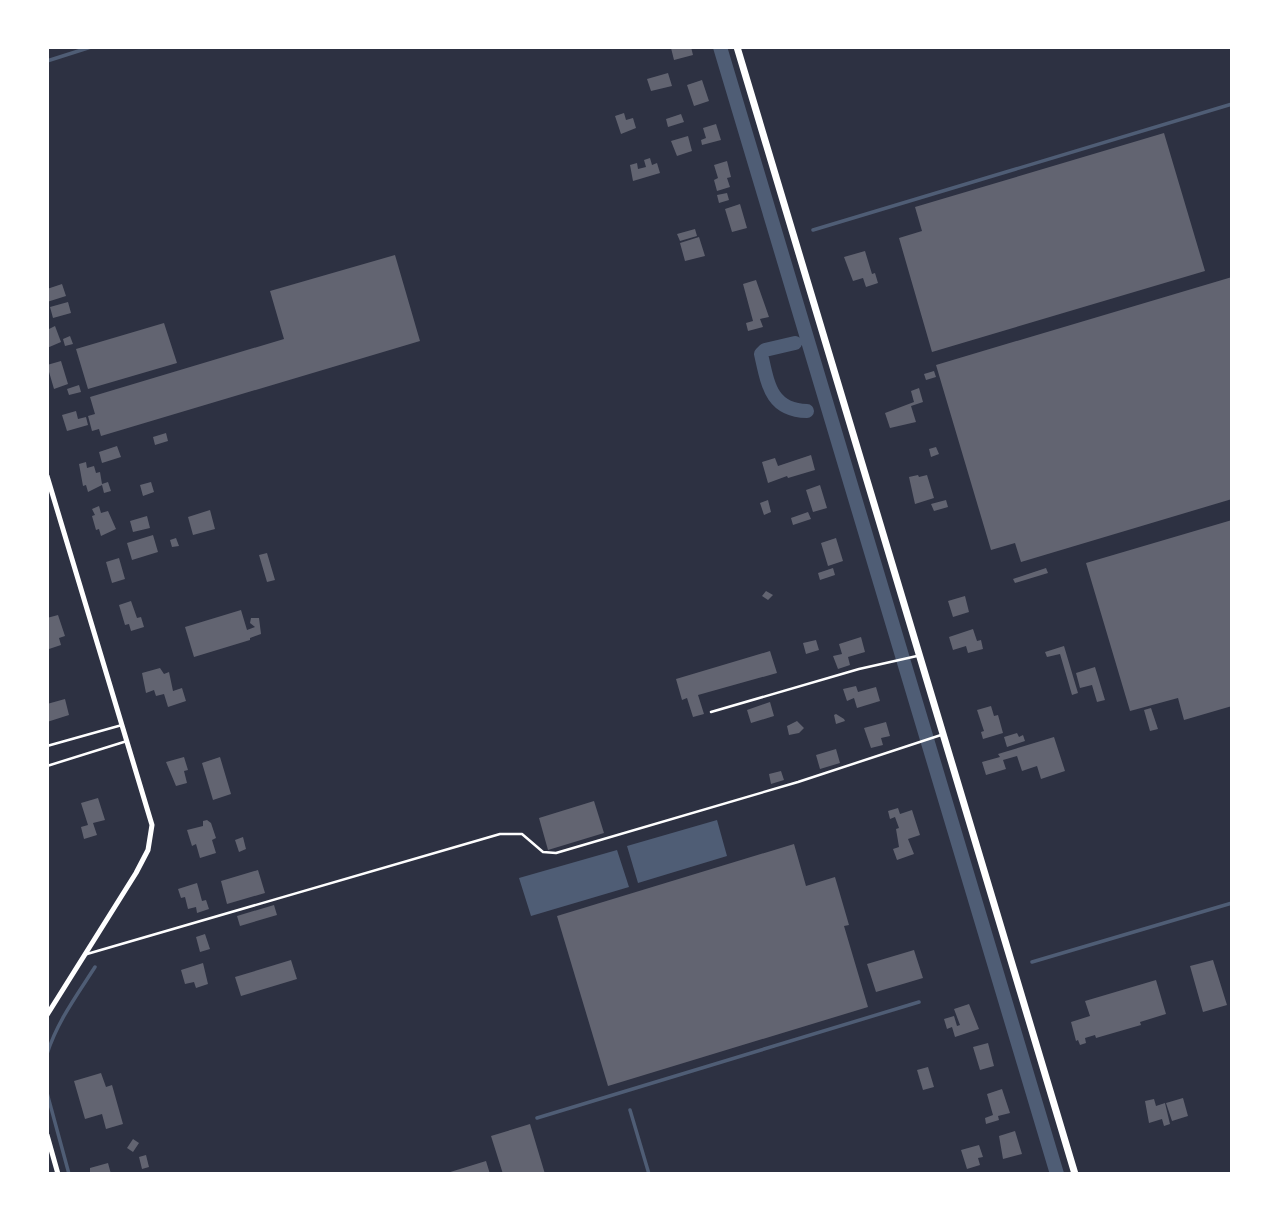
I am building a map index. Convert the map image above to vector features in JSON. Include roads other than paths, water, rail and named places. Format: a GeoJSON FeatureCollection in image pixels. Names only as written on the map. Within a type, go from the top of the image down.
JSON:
{"type":"FeatureCollection","features":[{"type":"Feature","properties":{"kind":"street"},"geometry":{"type":"LineString","coordinates":[[737,47],[919,656],[939,736],[1075,1174]]}},
{"type":"Feature","properties":{"kind":"street"},"geometry":{"type":"LineString","coordinates":[[47,476],[152,825],[148,850],[136,873],[47,1015]]}},
{"type":"Feature","properties":{"kind":"street"},"geometry":{"type":"LineString","coordinates":[[47,1135],[58,1174]]}},
{"type":"Feature","properties":{"kind":"lane"},"geometry":{"type":"LineString","coordinates":[[711,712],[859,669],[919,656]]}},
{"type":"Feature","properties":{"kind":"lane"},"geometry":{"type":"LineString","coordinates":[[47,746],[122,725]]}},
{"type":"Feature","properties":{"kind":"lane"},"geometry":{"type":"LineString","coordinates":[[84,955],[500,834],[522,834],[542,852],[556,853],[798,782],[939,736]]}},
{"type":"Feature","properties":{"kind":"lane"},"geometry":{"type":"LineString","coordinates":[[47,766],[127,741]]}},
{"type":"Feature","properties":{"kind":"water"},"geometry":{"type":"Polygon","coordinates":[[[717,820],[727,856],[638,883],[627,846],[717,820]]]}},
{"type":"Feature","properties":{"kind":"water"},"geometry":{"type":"Polygon","coordinates":[[[617,850],[629,887],[531,916],[519,878],[617,850]]]}},
{"type":"Feature","properties":{"kind":"waterway"},"geometry":{"type":"LineString","coordinates":[[47,61],[91,47]]}},
{"type":"Feature","properties":{"kind":"waterway"},"geometry":{"type":"LineString","coordinates":[[720,47],[1057,1174]]}},
{"type":"Feature","properties":{"kind":"waterway"},"geometry":{"type":"LineString","coordinates":[[813,230],[1232,104]]}},
{"type":"Feature","properties":{"kind":"waterway"},"geometry":{"type":"LineString","coordinates":[[795,343],[765,350],[761,354],[769,385],[778,401],[795,410],[807,411]]}},
{"type":"Feature","properties":{"kind":"waterway"},"geometry":{"type":"LineString","coordinates":[[1032,962],[1232,903]]}},
{"type":"Feature","properties":{"kind":"waterway"},"geometry":{"type":"LineString","coordinates":[[47,1054],[62,1020],[95,967]]}},
{"type":"Feature","properties":{"kind":"waterway"},"geometry":{"type":"LineString","coordinates":[[537,1118],[919,1002]]}},
{"type":"Feature","properties":{"kind":"waterway"},"geometry":{"type":"LineString","coordinates":[[47,1093],[69,1174]]}},
{"type":"Feature","properties":{"kind":"waterway"},"geometry":{"type":"LineString","coordinates":[[630,1110],[649,1174]]}}]}
